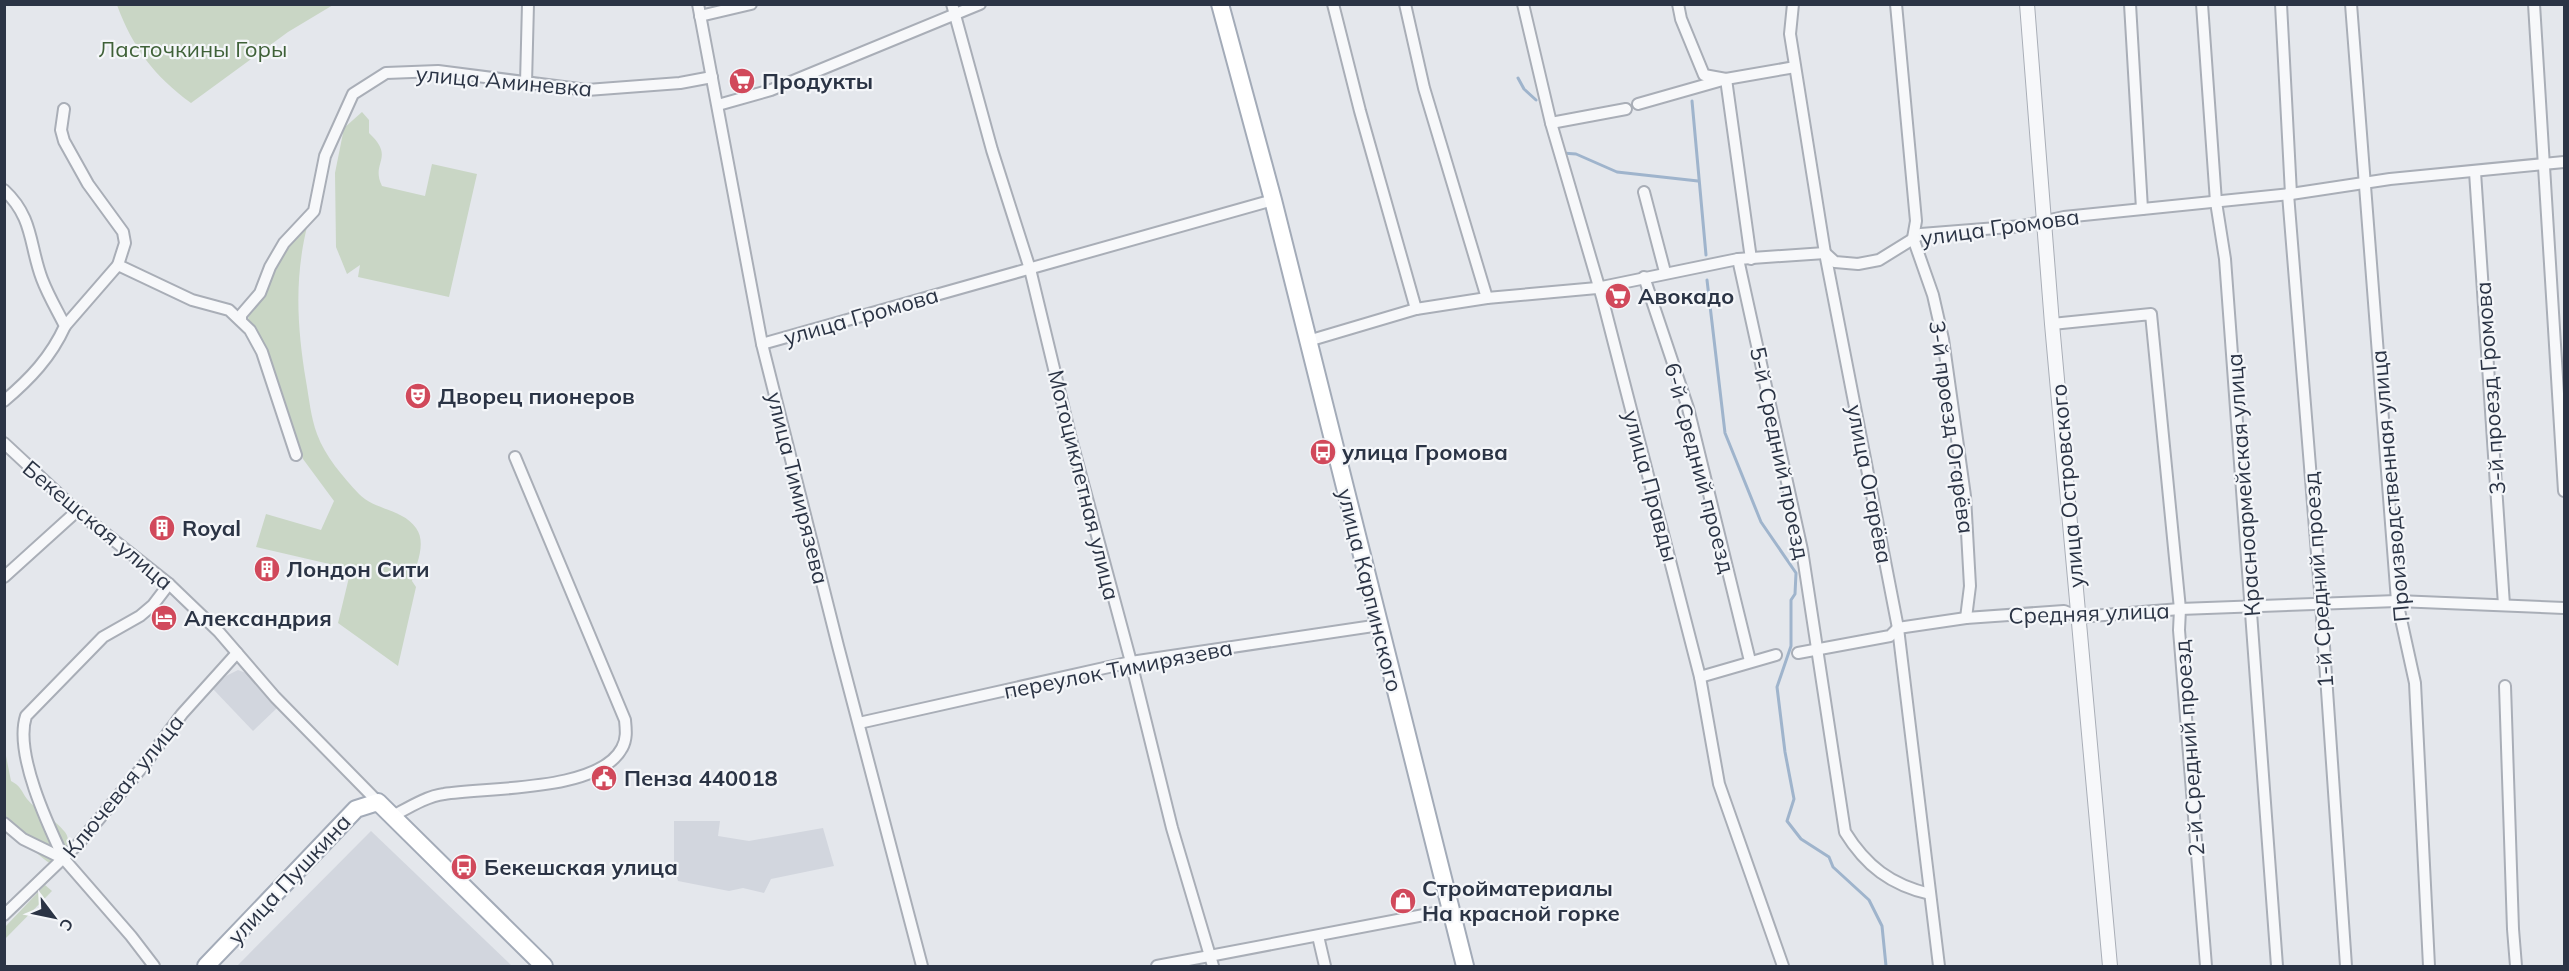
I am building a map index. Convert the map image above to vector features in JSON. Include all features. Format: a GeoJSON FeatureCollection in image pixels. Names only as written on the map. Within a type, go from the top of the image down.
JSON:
{"type":"FeatureCollection","features":[{"type":"Feature","properties":{"kind":"main road","name":"улица Карпинского"},"geometry":{"type":"LineString","coordinates":[[1220,4],[1273,200],[1465,966]]}},
{"type":"Feature","properties":{"kind":"main road","name":"Бекешская улица"},"geometry":{"type":"LineString","coordinates":[[378,802],[544,966]]}},
{"type":"Feature","properties":{"kind":"main road","name":"улица Пушкина"},"geometry":{"type":"LineString","coordinates":[[206,966],[356,809],[378,802]]}},
{"type":"Feature","properties":{"kind":"street"},"geometry":{"type":"LineString","coordinates":[[526,83],[528,4]]}},
{"type":"Feature","properties":{"kind":"street"},"geometry":{"type":"LineString","coordinates":[[699,10],[751,4]]}},
{"type":"Feature","properties":{"kind":"street"},"geometry":{"type":"LineString","coordinates":[[718,105],[771,90],[953,10],[980,4]]}},
{"type":"Feature","properties":{"kind":"street"},"geometry":{"type":"LineString","coordinates":[[1333,4],[1360,111],[1416,309]]}},
{"type":"Feature","properties":{"kind":"street"},"geometry":{"type":"LineString","coordinates":[[1406,4],[1424,88],[1487,298]]}},
{"type":"Feature","properties":{"kind":"street","name":"улица Правды"},"geometry":{"type":"LineString","coordinates":[[1523,4],[1551,123],[1597,288],[1602,297],[1700,677],[1719,784],[1783,966]]}},
{"type":"Feature","properties":{"kind":"street"},"geometry":{"type":"LineString","coordinates":[[1678,4],[1681,19],[1704,75],[1726,79]]}},
{"type":"Feature","properties":{"kind":"street","name":"улица Огарёва"},"geometry":{"type":"LineString","coordinates":[[1793,4],[1790,34],[1826,253],[1898,628],[1939,966]]}},
{"type":"Feature","properties":{"kind":"street"},"geometry":{"type":"LineString","coordinates":[[1896,4],[1917,221],[1913,238]]}},
{"type":"Feature","properties":{"kind":"street","name":"улица Островского"},"geometry":{"type":"LineString","coordinates":[[2027,4],[2043,220],[2110,966]]}},
{"type":"Feature","properties":{"kind":"street"},"geometry":{"type":"LineString","coordinates":[[2130,4],[2142,209]]}},
{"type":"Feature","properties":{"kind":"street","name":"Красноармейская улица"},"geometry":{"type":"LineString","coordinates":[[2202,4],[2216,201],[2225,259],[2277,966]]}},
{"type":"Feature","properties":{"kind":"street","name":"1-й Средний проезд"},"geometry":{"type":"LineString","coordinates":[[2281,4],[2290,194],[2346,966]]}},
{"type":"Feature","properties":{"kind":"street","name":"Производственная улица"},"geometry":{"type":"LineString","coordinates":[[2351,4],[2363,184],[2397,601],[2415,683],[2429,966]]}},
{"type":"Feature","properties":{"kind":"street"},"geometry":{"type":"LineString","coordinates":[[2534,4],[2542,164],[2565,491]]}},
{"type":"Feature","properties":{"kind":"street","name":"улица Тимирязева"},"geometry":{"type":"LineString","coordinates":[[699,10],[762,344],[922,966]]}},
{"type":"Feature","properties":{"kind":"street","name":"Мотоциклетная улица"},"geometry":{"type":"LineString","coordinates":[[953,10],[992,150],[1030,269],[1070,435],[1131,662],[1172,828],[1212,961]]}},
{"type":"Feature","properties":{"kind":"street"},"geometry":{"type":"LineString","coordinates":[[1638,104],[1726,79],[1795,67]]}},
{"type":"Feature","properties":{"kind":"street","name":"улица Аминевка"},"geometry":{"type":"LineString","coordinates":[[241,320],[241,315],[260,293],[270,267],[284,243],[314,211],[325,156],[352,94],[386,73],[438,71],[587,90],[680,83],[712,77]]}},
{"type":"Feature","properties":{"kind":"street"},"geometry":{"type":"LineString","coordinates":[[1726,79],[1751,259]]}},
{"type":"Feature","properties":{"kind":"street"},"geometry":{"type":"LineString","coordinates":[[4,401],[45,363],[65,326],[118,265],[125,243],[123,231],[88,184],[64,141],[61,130],[64,109]]}},
{"type":"Feature","properties":{"kind":"street"},"geometry":{"type":"LineString","coordinates":[[1551,123],[1626,109]]}},
{"type":"Feature","properties":{"kind":"street","name":"улица Громова"},"geometry":{"type":"LineString","coordinates":[[1308,341],[1416,309],[1487,298],[1597,288],[1665,272],[1738,259],[1826,253],[1835,262],[1868,263],[1890,255],[1921,234],[2022,226],[2043,220],[2290,194],[2390,179],[2565,162]]}},
{"type":"Feature","properties":{"kind":"street","name":"3-й проезд Громова"},"geometry":{"type":"LineString","coordinates":[[2475,172],[2504,605]]}},
{"type":"Feature","properties":{"kind":"street"},"geometry":{"type":"LineString","coordinates":[[4,190],[14,198],[31,229],[41,279],[65,326]]}},
{"type":"Feature","properties":{"kind":"street"},"geometry":{"type":"LineString","coordinates":[[1644,192],[1665,272]]}},
{"type":"Feature","properties":{"kind":"street","name":"улица Громова"},"geometry":{"type":"LineString","coordinates":[[762,344],[1273,200]]}},
{"type":"Feature","properties":{"kind":"street","name":"3-й проезд Огарёва"},"geometry":{"type":"LineString","coordinates":[[1913,238],[1933,295],[1943,339],[1965,496],[1970,586],[1966,618]]}},
{"type":"Feature","properties":{"kind":"street","name":"5-й Средний проезд"},"geometry":{"type":"LineString","coordinates":[[1738,259],[1802,550],[1845,832],[1868,863],[1906,888],[1930,894]]}},
{"type":"Feature","properties":{"kind":"street"},"geometry":{"type":"LineString","coordinates":[[118,265],[192,300],[230,310],[241,320],[250,330],[262,352],[296,455]]}},
{"type":"Feature","properties":{"kind":"street","name":"6-й Средний проезд"},"geometry":{"type":"LineString","coordinates":[[1644,277],[1688,408],[1750,661]]}},
{"type":"Feature","properties":{"kind":"street","name":"2-й Средний проезд"},"geometry":{"type":"LineString","coordinates":[[2052,324],[2151,314],[2180,609],[2179,630],[2206,966]]}},
{"type":"Feature","properties":{"kind":"street","name":"Бекешская улица"},"geometry":{"type":"LineString","coordinates":[[4,443],[77,511],[169,584],[378,802]]}},
{"type":"Feature","properties":{"kind":"street"},"geometry":{"type":"LineString","coordinates":[[393,816],[441,794],[537,785],[585,776],[614,759],[624,742],[625,720],[515,457]]}},
{"type":"Feature","properties":{"kind":"street"},"geometry":{"type":"LineString","coordinates":[[4,577],[77,511]]}},
{"type":"Feature","properties":{"kind":"street"},"geometry":{"type":"LineString","coordinates":[[154,966],[64,859],[33,784],[22,729],[26,716],[103,637],[140,616],[153,605],[169,584]]}},
{"type":"Feature","properties":{"kind":"street","name":"Средняя улица"},"geometry":{"type":"LineString","coordinates":[[1798,653],[1890,636],[1898,628],[1966,618],[2064,611],[2079,617],[2180,609],[2397,601],[2565,608]]}},
{"type":"Feature","properties":{"kind":"street","name":"переулок Тимирязева"},"geometry":{"type":"LineString","coordinates":[[859,723],[1131,662],[1380,625]]}},
{"type":"Feature","properties":{"kind":"street","name":"Ключевая улица"},"geometry":{"type":"LineString","coordinates":[[4,915],[64,859],[144,765],[182,714],[237,653]]}},
{"type":"Feature","properties":{"kind":"street"},"geometry":{"type":"LineString","coordinates":[[1700,677],[1776,655]]}},
{"type":"Feature","properties":{"kind":"street"},"geometry":{"type":"LineString","coordinates":[[2505,686],[2512,929],[2516,966]]}},
{"type":"Feature","properties":{"kind":"street"},"geometry":{"type":"LineString","coordinates":[[4,823],[23,838],[64,859]]}},
{"type":"Feature","properties":{"kind":"street"},"geometry":{"type":"LineString","coordinates":[[1157,966],[1212,961],[1318,936],[1450,910]]}},
{"type":"Feature","properties":{"kind":"street"},"geometry":{"type":"LineString","coordinates":[[1318,936],[1325,966]]}},
{"type":"Feature","properties":{"kind":"shaded area"},"geometry":{"type":"Polygon","coordinates":[[[238,670],[246,673],[277,708],[253,731],[213,689],[226,676],[238,670]]]}},
{"type":"Feature","properties":{"kind":"shaded area"},"geometry":{"type":"Polygon","coordinates":[[[674,821],[720,821],[718,836],[749,841],[823,828],[834,866],[771,879],[764,893],[743,888],[729,891],[678,881],[674,867],[674,821]]]}},
{"type":"Feature","properties":{"kind":"shaded area"},"geometry":{"type":"Polygon","coordinates":[[[371,831],[512,966],[237,966],[371,831]]]}},
{"type":"Feature","properties":{"kind":"green space","name":"Ласточкины Горы"},"geometry":{"type":"Polygon","coordinates":[[[117,4],[333,5],[288,32],[191,103],[166,82],[146,60],[130,35],[117,4]]]}},
{"type":"Feature","properties":{"kind":"green space"},"geometry":{"type":"Polygon","coordinates":[[[362,112],[369,120],[369,133],[381,148],[379,178],[382,186],[425,196],[432,164],[477,174],[449,297],[358,277],[360,265],[347,274],[336,247],[335,173],[344,128],[362,112]]]}},
{"type":"Feature","properties":{"kind":"green space"},"geometry":{"type":"Polygon","coordinates":[[[308,223],[301,263],[298,302],[306,381],[317,434],[330,458],[359,494],[372,503],[404,517],[416,528],[421,540],[420,554],[412,581],[416,587],[398,666],[338,623],[351,569],[256,547],[266,514],[321,530],[334,501],[303,459],[267,354],[248,318],[288,244],[308,223]]]}},
{"type":"Feature","properties":{"kind":"green space"},"geometry":{"type":"Polygon","coordinates":[[[4,746],[11,781],[19,787],[31,804],[56,822],[67,836],[69,845],[53,865],[26,842],[7,818],[3,800],[4,746]]]}},
{"type":"Feature","properties":{"kind":"green space"},"geometry":{"type":"Polygon","coordinates":[[[45,885],[52,891],[5,939],[5,927],[45,885]]]}},
{"type":"Feature","properties":{"kind":"waterway"},"geometry":{"type":"LineString","coordinates":[[1518,78],[1524,89],[1536,100]]}},
{"type":"Feature","properties":{"kind":"waterway"},"geometry":{"type":"LineString","coordinates":[[1692,101],[1706,255]]}},
{"type":"Feature","properties":{"kind":"waterway"},"geometry":{"type":"LineString","coordinates":[[1562,153],[1576,154],[1617,172],[1698,181]]}},
{"type":"Feature","properties":{"kind":"waterway"},"geometry":{"type":"LineString","coordinates":[[1707,280],[1725,433],[1761,522],[1796,573],[1795,594],[1791,600],[1791,646],[1777,687],[1785,752],[1794,799],[1787,821],[1801,839],[1829,857],[1833,867],[1869,900],[1882,926],[1886,966]]}},
{"type":"Feature","properties":{"kind":"place","name":"Продукты"},"geometry":{"type":"Point","coordinates":[742,81]}},
{"type":"Feature","properties":{"kind":"place","name":"Авокадо"},"geometry":{"type":"Point","coordinates":[1618,296]}},
{"type":"Feature","properties":{"kind":"place","name":"Дворец пионеров"},"geometry":{"type":"Point","coordinates":[418,396]}},
{"type":"Feature","properties":{"kind":"place","name":"улица Громова"},"geometry":{"type":"Point","coordinates":[1323,452]}},
{"type":"Feature","properties":{"kind":"place","name":"Royal"},"geometry":{"type":"Point","coordinates":[162,528]}},
{"type":"Feature","properties":{"kind":"place","name":"Лондон Сити"},"geometry":{"type":"Point","coordinates":[267,569]}},
{"type":"Feature","properties":{"kind":"place","name":"Александрия"},"geometry":{"type":"Point","coordinates":[164,618]}},
{"type":"Feature","properties":{"kind":"place","name":"Пенза 440018"},"geometry":{"type":"Point","coordinates":[604,778]}},
{"type":"Feature","properties":{"kind":"place","name":"Бекешская улица"},"geometry":{"type":"Point","coordinates":[464,867]}},
{"type":"Feature","properties":{"kind":"place","name":"Стройматериалы На красной горке"},"geometry":{"type":"Point","coordinates":[1403,901]}}]}
